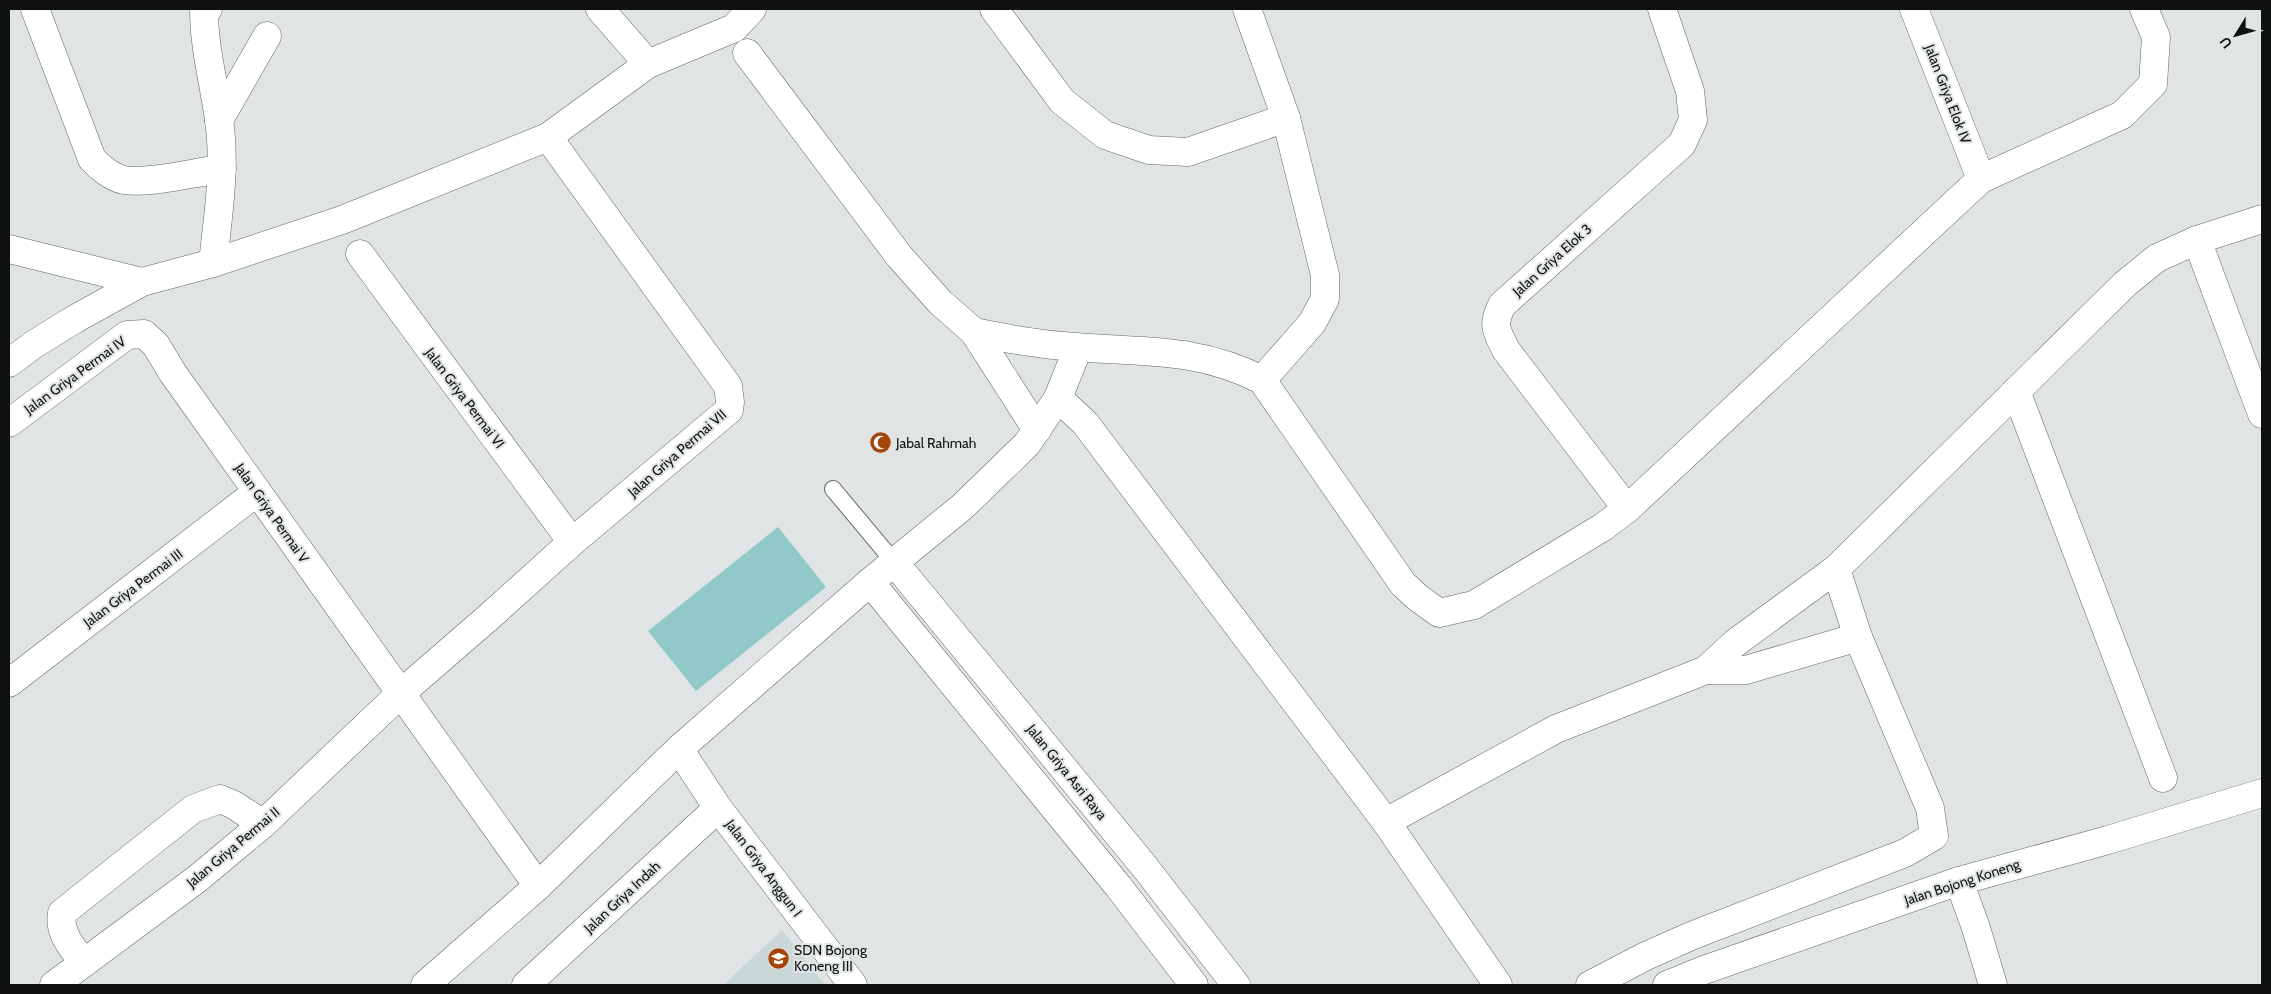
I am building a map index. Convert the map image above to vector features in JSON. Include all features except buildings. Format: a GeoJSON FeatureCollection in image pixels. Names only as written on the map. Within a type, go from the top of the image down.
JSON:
{"type":"FeatureCollection","features":[{"type":"Feature","properties":{"kind":"street"},"geometry":{"type":"LineString","coordinates":[[35,9],[92,158],[99,166],[122,180],[139,181],[222,168]]}},
{"type":"Feature","properties":{"kind":"street"},"geometry":{"type":"LineString","coordinates":[[205,9],[206,53],[219,120],[222,168],[213,262]]}},
{"type":"Feature","properties":{"kind":"street"},"geometry":{"type":"LineString","coordinates":[[600,9],[648,64]]}},
{"type":"Feature","properties":{"kind":"street"},"geometry":{"type":"LineString","coordinates":[[9,363],[74,319],[142,282],[213,262],[342,220],[548,137],[648,64],[752,9]]}},
{"type":"Feature","properties":{"kind":"street"},"geometry":{"type":"LineString","coordinates":[[994,9],[1062,101],[1105,135],[1149,150],[1188,152],[1286,118]]}},
{"type":"Feature","properties":{"kind":"street"},"geometry":{"type":"LineString","coordinates":[[1247,9],[1286,118],[1326,275],[1325,299],[1312,323],[1262,380]]}},
{"type":"Feature","properties":{"kind":"street","name":"Jalan Griya Elok 3"},"geometry":{"type":"LineString","coordinates":[[1627,509],[1506,350],[1495,328],[1496,316],[1502,305],[1682,144],[1693,120],[1690,91],[1662,9]]}},
{"type":"Feature","properties":{"kind":"street","name":"Jalan Griya Elok IV"},"geometry":{"type":"LineString","coordinates":[[1914,9],[1981,179]]}},
{"type":"Feature","properties":{"kind":"street"},"geometry":{"type":"LineString","coordinates":[[974,332],[1024,343],[1078,348],[1184,353],[1236,366],[1262,380],[1403,584],[1439,613],[1474,605],[1603,527],[1627,509],[1981,179],[2122,115],[2153,84],[2156,37],[2144,9]]}},
{"type":"Feature","properties":{"kind":"street"},"geometry":{"type":"LineString","coordinates":[[219,120],[267,36]]}},
{"type":"Feature","properties":{"kind":"street"},"geometry":{"type":"LineString","coordinates":[[747,53],[899,256],[940,302],[974,332],[1037,430]]}},
{"type":"Feature","properties":{"kind":"street","name":"Jalan Griya Permai VII"},"geometry":{"type":"LineString","coordinates":[[400,694],[572,542],[729,410],[728,386],[548,137]]}},
{"type":"Feature","properties":{"kind":"street"},"geometry":{"type":"LineString","coordinates":[[1706,670],[1735,643],[1836,569],[2125,284],[2157,258],[2197,240],[2262,219]]}},
{"type":"Feature","properties":{"kind":"street"},"geometry":{"type":"LineString","coordinates":[[2197,240],[2262,414]]}},
{"type":"Feature","properties":{"kind":"street"},"geometry":{"type":"LineString","coordinates":[[9,249],[142,282]]}},
{"type":"Feature","properties":{"kind":"street","name":"Jalan Griya Permai VI"},"geometry":{"type":"LineString","coordinates":[[360,254],[572,542]]}},
{"type":"Feature","properties":{"kind":"street","name":"Jalan Griya Permai IV"},"geometry":{"type":"LineString","coordinates":[[9,423],[127,335],[144,334]]}},
{"type":"Feature","properties":{"kind":"street","name":"Jalan Griya Permai V"},"geometry":{"type":"LineString","coordinates":[[144,334],[156,345],[172,372],[538,886]]}},
{"type":"Feature","properties":{"kind":"street"},"geometry":{"type":"LineString","coordinates":[[425,985],[538,886],[679,749],[870,582],[962,507],[1027,444],[1058,398],[1078,348]]}},
{"type":"Feature","properties":{"kind":"street"},"geometry":{"type":"LineString","coordinates":[[2016,391],[2163,778]]}},
{"type":"Feature","properties":{"kind":"street"},"geometry":{"type":"LineString","coordinates":[[1058,398],[1085,423],[1386,822],[1498,985]]}},
{"type":"Feature","properties":{"kind":"street","name":"Jalan Griya Permai III"},"geometry":{"type":"LineString","coordinates":[[9,683],[257,492]]}},
{"type":"Feature","properties":{"kind":"street","name":"Jalan Griya Asri Raya"},"geometry":{"type":"LineString","coordinates":[[894,562],[1144,866],[1236,985]]}},
{"type":"Feature","properties":{"kind":"street"},"geometry":{"type":"LineString","coordinates":[[1590,985],[1655,952],[1905,853],[1934,836],[1930,808],[1858,637],[1836,569]]}},
{"type":"Feature","properties":{"kind":"street"},"geometry":{"type":"LineString","coordinates":[[870,582],[1118,886],[1194,985]]}},
{"type":"Feature","properties":{"kind":"street"},"geometry":{"type":"LineString","coordinates":[[1386,822],[1556,729],[1706,670],[1746,670],[1858,637]]}},
{"type":"Feature","properties":{"kind":"street","name":"Jalan Griya Permai II"},"geometry":{"type":"LineString","coordinates":[[54,985],[197,879],[263,824],[400,694]]}},
{"type":"Feature","properties":{"kind":"street","name":"Jalan Griya Anggun I"},"geometry":{"type":"LineString","coordinates":[[679,749],[718,808],[853,985]]}},
{"type":"Feature","properties":{"kind":"street","name":"Jalan Bojong Koneng"},"geometry":{"type":"LineString","coordinates":[[1667,985],[1713,966],[1959,881],[2108,840],[2262,793]]}},
{"type":"Feature","properties":{"kind":"street"},"geometry":{"type":"LineString","coordinates":[[84,963],[66,938],[60,921],[62,913],[193,809],[220,799],[234,805],[263,824]]}},
{"type":"Feature","properties":{"kind":"street","name":"Jalan Griya Indah"},"geometry":{"type":"LineString","coordinates":[[526,985],[718,808]]}},
{"type":"Feature","properties":{"kind":"street"},"geometry":{"type":"LineString","coordinates":[[1118,886],[1144,866]]}},
{"type":"Feature","properties":{"kind":"street"},"geometry":{"type":"LineString","coordinates":[[1959,881],[1976,928],[1992,985]]}},
{"type":"Feature","properties":{"kind":"lane"},"geometry":{"type":"LineString","coordinates":[[833,489],[894,562]]}},
{"type":"Feature","properties":{"kind":"shaded area"},"geometry":{"type":"Polygon","coordinates":[[[778,527],[826,587],[696,691],[648,631],[778,527]]]}},
{"type":"Feature","properties":{"kind":"shaded area","name":"SDN Bojong Koneng III"},"geometry":{"type":"Polygon","coordinates":[[[782,930],[825,985],[723,985],[782,930]]]}},
{"type":"Feature","properties":{"kind":"place","name":"Jabal Rahmah"},"geometry":{"type":"Point","coordinates":[880,443]}},
{"type":"Feature","properties":{"kind":"place","name":"SDN Bojong Koneng III"},"geometry":{"type":"Point","coordinates":[778,958]}}]}
